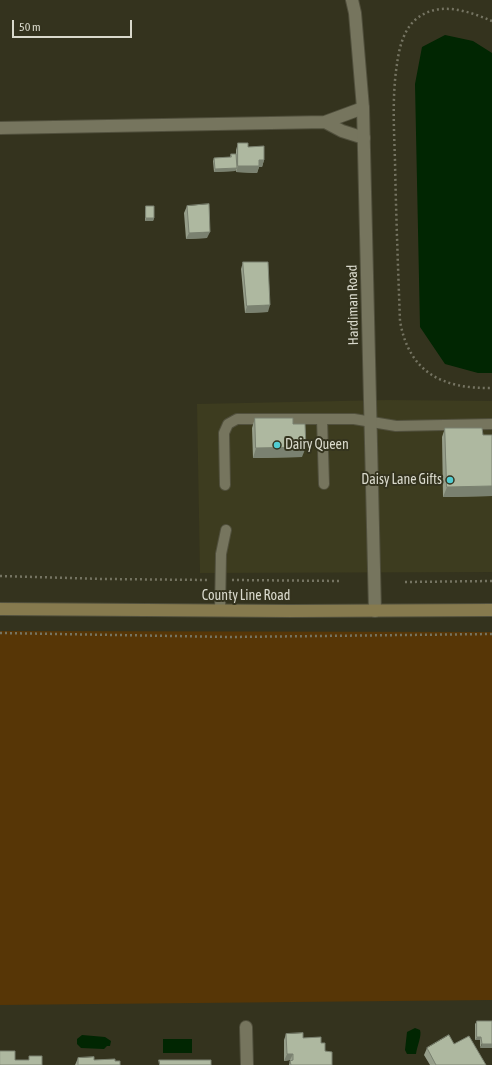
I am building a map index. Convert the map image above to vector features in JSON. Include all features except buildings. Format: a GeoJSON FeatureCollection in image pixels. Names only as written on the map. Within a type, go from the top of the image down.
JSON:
{"type":"FeatureCollection","features":[{"type":"Feature","properties":{"kind":"main road","name":"County Line Road"},"geometry":{"type":"LineString","coordinates":[[0,609],[375,611],[492,610]]}},
{"type":"Feature","properties":{"kind":"street","name":"Hardiman Road"},"geometry":{"type":"LineString","coordinates":[[352,0],[355,13],[364,108],[375,611]]}},
{"type":"Feature","properties":{"kind":"street"},"geometry":{"type":"LineString","coordinates":[[0,128],[325,122],[364,108]]}},
{"type":"Feature","properties":{"kind":"street"},"geometry":{"type":"LineString","coordinates":[[325,122],[342,131],[364,138]]}},
{"type":"Feature","properties":{"kind":"street"},"geometry":{"type":"LineString","coordinates":[[246,1027],[247,1065]]}},
{"type":"Feature","properties":{"kind":"lane"},"geometry":{"type":"LineString","coordinates":[[225,485],[224,433],[228,424],[237,419],[354,419],[396,426],[492,424]]}},
{"type":"Feature","properties":{"kind":"lane"},"geometry":{"type":"LineString","coordinates":[[322,419],[324,484]]}},
{"type":"Feature","properties":{"kind":"lane"},"geometry":{"type":"LineString","coordinates":[[220,610],[221,554],[226,530]]}},
{"type":"Feature","properties":{"kind":"path"},"geometry":{"type":"LineString","coordinates":[[492,21],[470,12],[444,9],[428,12],[415,20],[408,28],[401,43],[397,64],[394,128],[400,305],[403,336],[409,350],[419,363],[436,378],[459,387],[492,388]]}},
{"type":"Feature","properties":{"kind":"path"},"geometry":{"type":"LineString","coordinates":[[0,576],[104,579],[341,581]]}},
{"type":"Feature","properties":{"kind":"path"},"geometry":{"type":"LineString","coordinates":[[405,582],[492,581]]}},
{"type":"Feature","properties":{"kind":"path"},"geometry":{"type":"LineString","coordinates":[[0,634],[231,637],[492,634]]}},
{"type":"Feature","properties":{"kind":"shaded area"},"geometry":{"type":"Polygon","coordinates":[[[445,35],[473,41],[492,53],[492,373],[478,373],[445,364],[420,327],[415,84],[422,47],[445,35]]]}},
{"type":"Feature","properties":{"kind":"shaded area"},"geometry":{"type":"Polygon","coordinates":[[[387,400],[492,401],[492,572],[200,573],[197,404],[387,400]]]}},
{"type":"Feature","properties":{"kind":"shaded area"},"geometry":{"type":"Polygon","coordinates":[[[0,631],[492,632],[492,1000],[0,1005],[0,631]]]}},
{"type":"Feature","properties":{"kind":"shaded area"},"geometry":{"type":"Polygon","coordinates":[[[415,1028],[420,1030],[420,1038],[416,1054],[407,1054],[405,1050],[407,1032],[415,1028]]]}},
{"type":"Feature","properties":{"kind":"shaded area"},"geometry":{"type":"Polygon","coordinates":[[[82,1035],[105,1037],[111,1041],[110,1046],[107,1046],[104,1049],[81,1048],[77,1044],[77,1039],[82,1035]]]}},
{"type":"Feature","properties":{"kind":"shaded area"},"geometry":{"type":"Polygon","coordinates":[[[163,1039],[192,1039],[192,1053],[163,1053],[163,1039]]]}},
{"type":"Feature","properties":{"kind":"place","name":"Dairy Queen"},"geometry":{"type":"Point","coordinates":[277,445]}},
{"type":"Feature","properties":{"kind":"place","name":"Daisy Lane Gifts"},"geometry":{"type":"Point","coordinates":[450,480]}}]}
